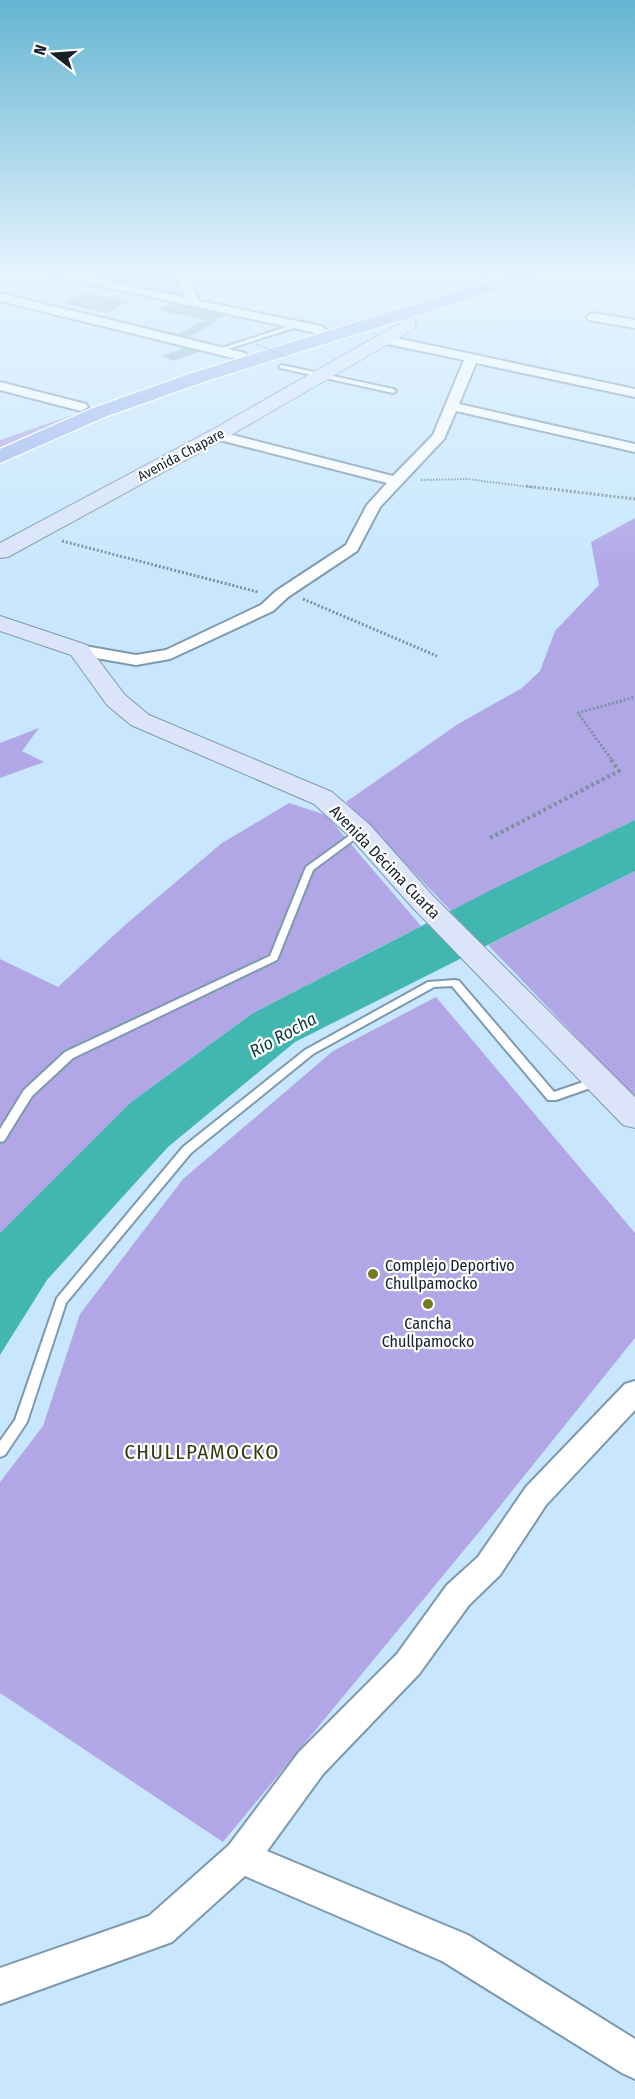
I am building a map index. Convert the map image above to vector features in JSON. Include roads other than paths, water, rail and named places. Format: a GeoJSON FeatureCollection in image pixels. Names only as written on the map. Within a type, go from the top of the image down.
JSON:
{"type":"FeatureCollection","features":[{"type":"Feature","properties":{"kind":"highway"},"geometry":{"type":"LineString","coordinates":[[5,435],[187,371]]}},
{"type":"Feature","properties":{"kind":"highway"},"geometry":{"type":"LineString","coordinates":[[0,457],[72,423],[143,396],[221,371]]}},
{"type":"Feature","properties":{"kind":"main road","name":"Avenida Chapare"},"geometry":{"type":"LineString","coordinates":[[0,552],[331,371]]}},
{"type":"Feature","properties":{"kind":"main road"},"geometry":{"type":"LineString","coordinates":[[0,623],[79,650]]}},
{"type":"Feature","properties":{"kind":"main road","name":"Avenida Décima Cuarta"},"geometry":{"type":"LineString","coordinates":[[79,650],[116,700],[140,720],[323,798],[360,831],[423,902],[492,974],[635,1117]]}},
{"type":"Feature","properties":{"kind":"street"},"geometry":{"type":"LineString","coordinates":[[79,650],[136,660],[170,654],[267,608],[278,598],[352,548],[374,505],[439,436],[466,371]]}},
{"type":"Feature","properties":{"kind":"street"},"geometry":{"type":"LineString","coordinates":[[535,371],[635,393]]}},
{"type":"Feature","properties":{"kind":"street"},"geometry":{"type":"LineString","coordinates":[[0,386],[81,407]]}},
{"type":"Feature","properties":{"kind":"street"},"geometry":{"type":"LineString","coordinates":[[450,406],[635,448]]}},
{"type":"Feature","properties":{"kind":"street"},"geometry":{"type":"LineString","coordinates":[[217,435],[396,481]]}},
{"type":"Feature","properties":{"kind":"street"},"geometry":{"type":"LineString","coordinates":[[0,1986],[160,1930],[241,1857],[311,1763],[408,1664],[458,1594],[489,1566],[536,1496],[635,1392]]}},
{"type":"Feature","properties":{"kind":"street"},"geometry":{"type":"LineString","coordinates":[[241,1857],[455,1948],[635,2060]]}},
{"type":"Feature","properties":{"kind":"lane"},"geometry":{"type":"LineString","coordinates":[[300,371],[393,392]]}},
{"type":"Feature","properties":{"kind":"lane"},"geometry":{"type":"LineString","coordinates":[[0,1138],[28,1093],[69,1055],[274,958],[309,869],[360,831]]}},
{"type":"Feature","properties":{"kind":"lane"},"geometry":{"type":"LineString","coordinates":[[0,1451],[21,1422],[61,1301],[187,1150],[309,1052],[432,984],[455,983],[552,1097],[600,1081]]}},
{"type":"Feature","properties":{"kind":"water","name":"Río Rocha"},"geometry":{"type":"Polygon","coordinates":[[[635,820],[635,871],[295,1042],[168,1147],[47,1280],[0,1355],[0,1233],[130,1103],[253,1013],[493,889],[635,820]]]}},
{"type":"Feature","properties":{"kind":"place","name":"Complejo Deportivo Chullpamocko"},"geometry":{"type":"Point","coordinates":[373,1274]}},
{"type":"Feature","properties":{"kind":"place","name":"Cancha Chullpamocko"},"geometry":{"type":"Point","coordinates":[428,1304]}},
{"type":"Feature","properties":{"kind":"district","name":"CHULLPAMOCKO"},"geometry":{"type":"Point","coordinates":[202,1452]}}]}
